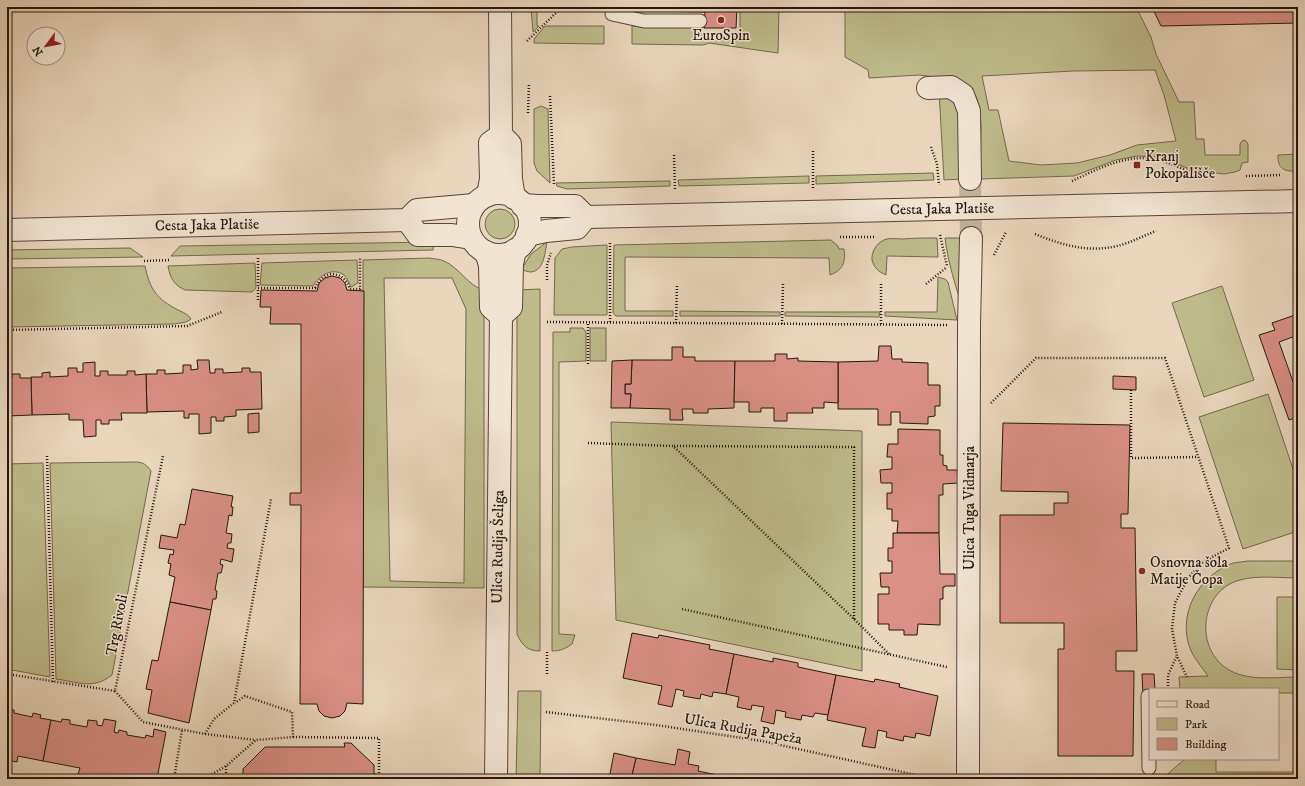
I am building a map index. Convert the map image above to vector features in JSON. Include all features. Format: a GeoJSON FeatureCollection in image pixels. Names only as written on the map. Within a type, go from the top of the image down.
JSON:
{"type":"FeatureCollection","features":[{"type":"Feature","properties":{"kind":"street"},"geometry":{"type":"LineString","coordinates":[[500,7],[501,135],[510,144],[511,179],[518,201],[526,209],[529,219],[529,229],[512,264],[511,307],[500,316]]}},
{"type":"Feature","properties":{"kind":"street"},"geometry":{"type":"LineString","coordinates":[[928,88],[951,87],[963,95],[969,111],[970,179]]}},
{"type":"Feature","properties":{"kind":"street"},"geometry":{"type":"LineString","coordinates":[[478,245],[468,229],[468,220],[470,211],[481,200],[491,179],[490,143],[501,135]]}},
{"type":"Feature","properties":{"kind":"street"},"geometry":{"type":"LineString","coordinates":[[501,193],[518,201],[538,206],[575,206],[586,217],[578,228],[546,231],[521,243],[510,253],[500,255],[452,235],[418,235],[407,220],[417,210],[481,200],[501,193]]}},
{"type":"Feature","properties":{"kind":"street","name":"Cesta Jaka Platiše"},"geometry":{"type":"LineString","coordinates":[[586,217],[1298,201]]}},
{"type":"Feature","properties":{"kind":"street","name":"Cesta Jaka Platiše"},"geometry":{"type":"LineString","coordinates":[[7,230],[407,220]]}},
{"type":"Feature","properties":{"kind":"street","name":"Ulica Tuga Vidmarja"},"geometry":{"type":"LineString","coordinates":[[968,779],[970,238]]}},
{"type":"Feature","properties":{"kind":"street","name":"Ulica Rudija Šeliga"},"geometry":{"type":"LineString","coordinates":[[478,245],[490,265],[491,307],[500,316],[496,779]]}},
{"type":"Feature","properties":{"kind":"lane"},"geometry":{"type":"LineString","coordinates":[[612,14],[644,21],[700,21]]}},
{"type":"Feature","properties":{"kind":"lane"},"geometry":{"type":"LineString","coordinates":[[1148,696],[1149,768]]}},
{"type":"Feature","properties":{"kind":"path"},"geometry":{"type":"LineString","coordinates":[[527,41],[562,7]]}},
{"type":"Feature","properties":{"kind":"path"},"geometry":{"type":"LineString","coordinates":[[528,113],[529,83]]}},
{"type":"Feature","properties":{"kind":"path"},"geometry":{"type":"LineString","coordinates":[[550,96],[555,193]]}},
{"type":"Feature","properties":{"kind":"path"},"geometry":{"type":"LineString","coordinates":[[931,146],[937,164],[939,185]]}},
{"type":"Feature","properties":{"kind":"path"},"geometry":{"type":"LineString","coordinates":[[813,151],[813,188]]}},
{"type":"Feature","properties":{"kind":"path"},"geometry":{"type":"LineString","coordinates":[[674,155],[675,190]]}},
{"type":"Feature","properties":{"kind":"path"},"geometry":{"type":"LineString","coordinates":[[1072,181],[1112,163],[1138,158],[1161,161],[1194,173]]}},
{"type":"Feature","properties":{"kind":"path"},"geometry":{"type":"LineString","coordinates":[[1246,176],[1281,175]]}},
{"type":"Feature","properties":{"kind":"path"},"geometry":{"type":"LineString","coordinates":[[1035,234],[1057,244],[1077,248],[1099,249],[1118,246],[1156,231]]}},
{"type":"Feature","properties":{"kind":"path"},"geometry":{"type":"LineString","coordinates":[[840,237],[874,237]]}},
{"type":"Feature","properties":{"kind":"path"},"geometry":{"type":"LineString","coordinates":[[610,241],[610,322]]}},
{"type":"Feature","properties":{"kind":"path"},"geometry":{"type":"LineString","coordinates":[[547,280],[547,265],[550,255],[555,248]]}},
{"type":"Feature","properties":{"kind":"path"},"geometry":{"type":"LineString","coordinates":[[258,288],[316,288],[318,283],[324,277],[330,275],[342,276],[350,289],[360,289],[360,257]]}},
{"type":"Feature","properties":{"kind":"path"},"geometry":{"type":"LineString","coordinates":[[258,258],[258,300]]}},
{"type":"Feature","properties":{"kind":"path"},"geometry":{"type":"LineString","coordinates":[[144,261],[170,260]]}},
{"type":"Feature","properties":{"kind":"path"},"geometry":{"type":"LineString","coordinates":[[926,284],[947,267]]}},
{"type":"Feature","properties":{"kind":"path"},"geometry":{"type":"LineString","coordinates":[[676,323],[677,284]]}},
{"type":"Feature","properties":{"kind":"path"},"geometry":{"type":"LineString","coordinates":[[782,324],[783,284]]}},
{"type":"Feature","properties":{"kind":"path"},"geometry":{"type":"LineString","coordinates":[[881,284],[881,325]]}},
{"type":"Feature","properties":{"kind":"path"},"geometry":{"type":"LineString","coordinates":[[7,330],[187,326],[222,312]]}},
{"type":"Feature","properties":{"kind":"path"},"geometry":{"type":"LineString","coordinates":[[547,322],[969,325]]}},
{"type":"Feature","properties":{"kind":"path"},"geometry":{"type":"LineString","coordinates":[[588,322],[588,364]]}},
{"type":"Feature","properties":{"kind":"path"},"geometry":{"type":"LineString","coordinates":[[969,425],[1036,358],[1165,358],[1229,548],[1203,562],[1188,578],[1175,603],[1172,629],[1177,656],[1187,677]]}},
{"type":"Feature","properties":{"kind":"path"},"geometry":{"type":"LineString","coordinates":[[1131,390],[1131,458],[1198,457]]}},
{"type":"Feature","properties":{"kind":"path"},"geometry":{"type":"LineString","coordinates":[[588,443],[673,446],[854,447],[854,619]]}},
{"type":"Feature","properties":{"kind":"path"},"geometry":{"type":"LineString","coordinates":[[673,446],[854,619],[888,654]]}},
{"type":"Feature","properties":{"kind":"path"},"geometry":{"type":"LineString","coordinates":[[47,456],[53,682]]}},
{"type":"Feature","properties":{"kind":"path","name":"Trg Rivoli"},"geometry":{"type":"LineString","coordinates":[[115,692],[163,456]]}},
{"type":"Feature","properties":{"kind":"path"},"geometry":{"type":"LineString","coordinates":[[234,703],[270,499]]}},
{"type":"Feature","properties":{"kind":"path"},"geometry":{"type":"LineString","coordinates":[[682,609],[968,672]]}},
{"type":"Feature","properties":{"kind":"path"},"geometry":{"type":"LineString","coordinates":[[547,652],[547,674]]}},
{"type":"Feature","properties":{"kind":"path"},"geometry":{"type":"LineString","coordinates":[[1168,688],[1168,675],[1177,656]]}},
{"type":"Feature","properties":{"kind":"path"},"geometry":{"type":"LineString","coordinates":[[7,674],[115,692],[143,722],[205,734],[256,740],[293,737],[379,738],[379,779]]}},
{"type":"Feature","properties":{"kind":"path"},"geometry":{"type":"LineString","coordinates":[[205,734],[214,719],[245,696],[292,712],[293,737]]}},
{"type":"Feature","properties":{"kind":"path","name":"Ulica Rudija Papeža"},"geometry":{"type":"LineString","coordinates":[[546,712],[656,725],[762,741],[934,779]]}},
{"type":"Feature","properties":{"kind":"path"},"geometry":{"type":"LineString","coordinates":[[174,779],[182,730]]}},
{"type":"Feature","properties":{"kind":"path"},"geometry":{"type":"LineString","coordinates":[[204,779],[226,766],[256,740]]}},
{"type":"Feature","properties":{"kind":"path"},"geometry":{"type":"LineString","coordinates":[[226,766],[226,779]]}},
{"type":"Feature","properties":{"kind":"green space"},"geometry":{"type":"Polygon","coordinates":[[[531,7],[537,7],[537,26],[539,26],[533,32],[531,7]]]}},
{"type":"Feature","properties":{"kind":"green space"},"geometry":{"type":"Polygon","coordinates":[[[771,7],[779,7],[778,53],[709,43],[703,45],[632,44],[632,26],[700,27],[700,33],[740,33],[740,10],[769,11],[771,7]]]}},
{"type":"Feature","properties":{"kind":"green space"},"geometry":{"type":"Polygon","coordinates":[[[845,7],[1136,7],[1151,37],[1156,54],[1179,102],[1194,102],[1196,139],[1204,139],[1205,155],[1240,155],[1240,144],[1245,140],[1248,144],[1248,162],[1242,163],[1240,170],[1224,174],[1192,170],[1160,157],[1137,156],[1116,160],[1074,176],[980,179],[981,124],[979,107],[976,96],[965,86],[943,78],[919,75],[869,78],[868,70],[845,57],[845,7]],[[1155,70],[1073,71],[982,76],[989,110],[998,110],[1009,161],[1041,165],[1077,163],[1110,155],[1137,145],[1176,141],[1164,95],[1155,70]]]}},
{"type":"Feature","properties":{"kind":"green space"},"geometry":{"type":"Polygon","coordinates":[[[545,26],[604,26],[604,44],[534,43],[534,39],[545,26]]]}},
{"type":"Feature","properties":{"kind":"green space"},"geometry":{"type":"Polygon","coordinates":[[[939,91],[958,100],[962,179],[944,180],[939,91]]]}},
{"type":"Feature","properties":{"kind":"green space"},"geometry":{"type":"Polygon","coordinates":[[[541,106],[548,109],[550,183],[537,171],[534,163],[534,109],[541,106]]]}},
{"type":"Feature","properties":{"kind":"green space"},"geometry":{"type":"Polygon","coordinates":[[[1298,154],[1298,171],[1289,171],[1280,166],[1278,155],[1298,154]]]}},
{"type":"Feature","properties":{"kind":"green space"},"geometry":{"type":"Polygon","coordinates":[[[933,173],[934,180],[816,184],[816,176],[933,173]]]}},
{"type":"Feature","properties":{"kind":"green space"},"geometry":{"type":"Polygon","coordinates":[[[809,176],[809,183],[679,186],[678,180],[809,176]]]}},
{"type":"Feature","properties":{"kind":"green space"},"geometry":{"type":"Polygon","coordinates":[[[670,181],[670,186],[567,189],[557,186],[556,183],[670,181]]]}},
{"type":"Feature","properties":{"kind":"green space"},"geometry":{"type":"Polygon","coordinates":[[[500,209],[511,213],[515,224],[511,235],[500,239],[489,235],[485,224],[489,213],[500,209]]]}},
{"type":"Feature","properties":{"kind":"green space"},"geometry":{"type":"Polygon","coordinates":[[[937,238],[938,257],[887,256],[886,275],[881,273],[873,263],[872,257],[874,250],[878,244],[884,240],[937,238]]]}},
{"type":"Feature","properties":{"kind":"green space"},"geometry":{"type":"Polygon","coordinates":[[[945,238],[963,238],[963,310],[950,266],[945,238]]]}},
{"type":"Feature","properties":{"kind":"green space"},"geometry":{"type":"Polygon","coordinates":[[[831,240],[838,246],[839,249],[844,249],[844,262],[838,271],[830,275],[829,258],[625,257],[625,311],[673,311],[673,316],[616,316],[613,313],[614,245],[831,240]]]}},
{"type":"Feature","properties":{"kind":"green space"},"geometry":{"type":"Polygon","coordinates":[[[434,242],[433,250],[171,256],[180,246],[434,242]]]}},
{"type":"Feature","properties":{"kind":"green space"},"geometry":{"type":"Polygon","coordinates":[[[547,242],[543,260],[539,268],[531,272],[521,270],[531,254],[547,242]]]}},
{"type":"Feature","properties":{"kind":"green space"},"geometry":{"type":"Polygon","coordinates":[[[607,245],[607,315],[554,315],[555,258],[562,249],[607,245]]]}},
{"type":"Feature","properties":{"kind":"green space"},"geometry":{"type":"Polygon","coordinates":[[[130,248],[143,257],[7,259],[7,250],[130,248]]]}},
{"type":"Feature","properties":{"kind":"green space"},"geometry":{"type":"Polygon","coordinates":[[[429,258],[441,260],[450,264],[473,285],[484,290],[484,588],[363,587],[363,260],[429,258]],[[384,278],[390,581],[464,583],[466,309],[452,278],[384,278]]]}},
{"type":"Feature","properties":{"kind":"green space"},"geometry":{"type":"Polygon","coordinates":[[[357,260],[358,283],[351,287],[344,275],[335,272],[327,273],[313,286],[260,285],[262,263],[357,260]]]}},
{"type":"Feature","properties":{"kind":"green space"},"geometry":{"type":"Polygon","coordinates":[[[255,263],[256,288],[252,292],[185,290],[173,281],[168,266],[255,263]]]}},
{"type":"Feature","properties":{"kind":"green space"},"geometry":{"type":"Polygon","coordinates":[[[145,266],[152,288],[160,298],[189,316],[191,319],[174,324],[7,327],[7,268],[145,266]]]}},
{"type":"Feature","properties":{"kind":"green space"},"geometry":{"type":"Polygon","coordinates":[[[938,277],[945,279],[948,282],[957,320],[885,316],[885,312],[937,312],[938,277]]]}},
{"type":"Feature","properties":{"kind":"green space"},"geometry":{"type":"Polygon","coordinates":[[[1222,286],[1254,380],[1204,397],[1172,303],[1222,286]]]}},
{"type":"Feature","properties":{"kind":"green space"},"geometry":{"type":"Polygon","coordinates":[[[540,289],[540,651],[535,651],[528,649],[517,634],[517,290],[540,289]]]}},
{"type":"Feature","properties":{"kind":"green space"},"geometry":{"type":"Polygon","coordinates":[[[680,311],[780,312],[780,316],[680,316],[680,311]]]}},
{"type":"Feature","properties":{"kind":"green space"},"geometry":{"type":"Polygon","coordinates":[[[785,312],[880,312],[879,317],[785,316],[785,312]]]}},
{"type":"Feature","properties":{"kind":"green space"},"geometry":{"type":"Polygon","coordinates":[[[570,328],[583,328],[586,332],[586,361],[559,362],[559,634],[575,635],[572,644],[558,651],[552,651],[553,332],[570,332],[570,328]]]}},
{"type":"Feature","properties":{"kind":"green space"},"geometry":{"type":"Polygon","coordinates":[[[590,328],[606,328],[606,361],[590,361],[590,328]]]}},
{"type":"Feature","properties":{"kind":"green space"},"geometry":{"type":"Polygon","coordinates":[[[1268,394],[1298,484],[1298,531],[1243,549],[1199,417],[1268,394]]]}},
{"type":"Feature","properties":{"kind":"green space"},"geometry":{"type":"Polygon","coordinates":[[[611,422],[862,431],[862,671],[616,620],[611,422]]]}},
{"type":"Feature","properties":{"kind":"green space"},"geometry":{"type":"Polygon","coordinates":[[[135,462],[144,464],[151,471],[112,675],[105,680],[92,684],[56,679],[50,463],[135,462]]]}},
{"type":"Feature","properties":{"kind":"green space"},"geometry":{"type":"Polygon","coordinates":[[[43,463],[50,677],[7,669],[7,464],[43,463]]]}},
{"type":"Feature","properties":{"kind":"green space"},"geometry":{"type":"Polygon","coordinates":[[[1248,561],[1298,561],[1298,578],[1246,578],[1227,586],[1217,595],[1210,606],[1206,620],[1206,633],[1209,646],[1216,658],[1226,668],[1242,675],[1252,677],[1298,677],[1298,693],[1279,693],[1279,688],[1180,688],[1179,677],[1208,676],[1191,651],[1187,637],[1186,624],[1188,611],[1193,598],[1200,587],[1210,577],[1233,563],[1248,561]]]}},
{"type":"Feature","properties":{"kind":"green space"},"geometry":{"type":"Polygon","coordinates":[[[1277,597],[1298,597],[1298,670],[1277,669],[1277,597]]]}},
{"type":"Feature","properties":{"kind":"green space"},"geometry":{"type":"Polygon","coordinates":[[[518,691],[541,691],[540,779],[516,779],[518,691]]]}},
{"type":"Feature","properties":{"kind":"green space"},"geometry":{"type":"Polygon","coordinates":[[[1184,760],[1216,760],[1216,772],[1298,772],[1298,778],[1163,778],[1184,760]]]}},
{"type":"Feature","properties":{"kind":"building","name":"EuroSpin"},"geometry":{"type":"Polygon","coordinates":[[[648,7],[745,7],[745,9],[737,8],[736,28],[704,28],[705,12],[648,11],[648,7]]]}},
{"type":"Feature","properties":{"kind":"building"},"geometry":{"type":"Polygon","coordinates":[[[1152,7],[1298,7],[1298,23],[1161,26],[1152,7]]]}},
{"type":"Feature","properties":{"kind":"building"},"geometry":{"type":"Polygon","coordinates":[[[332,276],[340,278],[345,283],[347,290],[364,291],[363,704],[347,703],[345,711],[340,716],[332,718],[324,716],[319,711],[317,704],[300,704],[301,505],[290,505],[290,493],[301,493],[301,324],[270,324],[271,307],[260,307],[261,290],[317,291],[319,283],[325,278],[332,276]]]}},
{"type":"Feature","properties":{"kind":"building"},"geometry":{"type":"Polygon","coordinates":[[[1298,314],[1298,335],[1279,342],[1298,396],[1298,417],[1289,420],[1259,335],[1275,330],[1272,323],[1298,314]]]}},
{"type":"Feature","properties":{"kind":"building"},"geometry":{"type":"Polygon","coordinates":[[[879,346],[891,346],[892,359],[902,359],[902,362],[928,363],[928,385],[940,385],[940,406],[935,406],[935,416],[928,417],[928,424],[900,423],[900,412],[891,412],[891,425],[878,425],[878,409],[838,409],[838,362],[878,361],[879,346]]]}},
{"type":"Feature","properties":{"kind":"building"},"geometry":{"type":"Polygon","coordinates":[[[672,347],[683,347],[683,357],[695,357],[695,361],[735,361],[734,408],[708,409],[708,413],[693,413],[693,409],[682,409],[683,420],[670,420],[670,409],[630,408],[631,394],[625,394],[625,384],[631,384],[632,360],[672,360],[672,347]]]}},
{"type":"Feature","properties":{"kind":"building"},"geometry":{"type":"Polygon","coordinates":[[[775,354],[787,354],[787,359],[798,358],[798,361],[838,362],[838,403],[824,402],[824,408],[812,408],[813,413],[787,413],[787,421],[774,421],[774,408],[761,408],[761,412],[749,412],[749,402],[734,402],[735,361],[775,361],[775,354]]]}},
{"type":"Feature","properties":{"kind":"building"},"geometry":{"type":"Polygon","coordinates":[[[197,360],[209,360],[210,373],[215,373],[215,369],[223,369],[223,373],[242,372],[242,368],[250,368],[250,372],[261,372],[262,409],[236,410],[236,416],[224,417],[224,421],[216,421],[216,417],[211,417],[211,433],[199,434],[199,414],[189,414],[189,418],[184,418],[184,411],[147,412],[146,374],[157,374],[157,370],[165,370],[165,374],[183,373],[183,365],[191,365],[191,370],[198,369],[197,360]]]}},
{"type":"Feature","properties":{"kind":"building"},"geometry":{"type":"Polygon","coordinates":[[[632,360],[631,384],[625,384],[625,394],[631,394],[630,408],[611,408],[612,361],[632,360]]]}},
{"type":"Feature","properties":{"kind":"building"},"geometry":{"type":"Polygon","coordinates":[[[95,362],[95,376],[100,376],[100,371],[108,371],[108,375],[127,375],[127,371],[135,371],[135,375],[146,374],[147,413],[121,413],[122,420],[109,420],[109,424],[101,424],[101,420],[96,420],[96,436],[84,437],[83,420],[69,420],[69,414],[32,415],[31,377],[42,377],[42,373],[50,372],[50,377],[68,376],[68,368],[77,368],[77,372],[83,372],[83,363],[95,362]]]}},
{"type":"Feature","properties":{"kind":"building"},"geometry":{"type":"Polygon","coordinates":[[[12,374],[20,374],[20,378],[31,378],[32,415],[7,416],[7,378],[12,378],[12,374]]]}},
{"type":"Feature","properties":{"kind":"building"},"geometry":{"type":"Polygon","coordinates":[[[1113,376],[1136,377],[1136,390],[1113,389],[1113,376]]]}},
{"type":"Feature","properties":{"kind":"building"},"geometry":{"type":"Polygon","coordinates":[[[259,413],[259,432],[248,433],[248,414],[259,413]]]}},
{"type":"Feature","properties":{"kind":"building"},"geometry":{"type":"Polygon","coordinates":[[[1003,423],[1130,425],[1128,514],[1121,514],[1121,528],[1135,528],[1137,651],[1116,651],[1116,671],[1134,671],[1133,756],[1058,756],[1058,649],[1064,649],[1064,623],[1000,623],[1000,515],[1054,515],[1054,503],[1068,503],[1068,492],[1001,491],[1003,423]]]}},
{"type":"Feature","properties":{"kind":"building"},"geometry":{"type":"Polygon","coordinates":[[[898,429],[940,430],[940,455],[943,455],[943,465],[947,466],[947,470],[957,470],[958,483],[943,484],[943,495],[939,495],[939,533],[897,533],[898,521],[892,521],[892,509],[887,509],[887,493],[892,493],[892,483],[881,483],[880,470],[892,469],[892,457],[887,457],[888,444],[898,444],[898,429]]]}},
{"type":"Feature","properties":{"kind":"building"},"geometry":{"type":"Polygon","coordinates":[[[192,489],[233,496],[231,507],[233,507],[232,516],[229,515],[226,533],[232,534],[231,543],[228,543],[227,548],[234,549],[232,562],[221,559],[220,564],[223,565],[221,573],[218,573],[215,590],[217,591],[216,599],[213,599],[211,610],[170,602],[175,577],[169,575],[171,564],[168,563],[170,554],[173,555],[174,550],[159,548],[161,535],[177,538],[180,524],[185,525],[192,489]]]}},
{"type":"Feature","properties":{"kind":"building"},"geometry":{"type":"Polygon","coordinates":[[[893,533],[939,533],[940,574],[955,574],[955,586],[943,587],[943,599],[940,599],[940,625],[918,624],[917,635],[904,635],[904,630],[889,630],[889,624],[878,624],[878,594],[889,594],[889,587],[881,587],[880,573],[892,573],[892,561],[888,561],[888,548],[893,548],[893,533]]]}},
{"type":"Feature","properties":{"kind":"building"},"geometry":{"type":"Polygon","coordinates":[[[170,602],[211,610],[189,723],[148,713],[152,690],[146,689],[152,660],[158,661],[170,602]]]}},
{"type":"Feature","properties":{"kind":"building"},"geometry":{"type":"Polygon","coordinates":[[[632,633],[658,638],[659,635],[710,645],[709,649],[734,654],[726,694],[713,692],[712,697],[701,694],[700,699],[683,696],[684,691],[676,689],[672,707],[658,704],[662,686],[623,678],[632,633]]]}},
{"type":"Feature","properties":{"kind":"building"},"geometry":{"type":"Polygon","coordinates":[[[734,654],[773,662],[773,658],[798,663],[798,667],[836,675],[828,715],[815,713],[813,717],[802,715],[801,720],[785,717],[786,712],[776,710],[774,724],[761,721],[764,707],[752,705],[751,710],[737,707],[739,697],[726,694],[734,654]]]}},
{"type":"Feature","properties":{"kind":"building"},"geometry":{"type":"Polygon","coordinates":[[[1142,674],[1154,674],[1155,688],[1149,688],[1149,696],[1143,696],[1142,674]]]}},
{"type":"Feature","properties":{"kind":"building"},"geometry":{"type":"Polygon","coordinates":[[[836,675],[874,682],[875,679],[900,684],[899,687],[938,696],[930,736],[916,733],[915,738],[904,736],[903,741],[886,737],[887,732],[878,730],[875,748],[862,746],[866,728],[827,720],[836,675]]]}},
{"type":"Feature","properties":{"kind":"building"},"geometry":{"type":"Polygon","coordinates":[[[7,709],[14,710],[14,713],[32,717],[33,713],[41,715],[40,718],[51,720],[43,761],[18,756],[17,762],[7,760],[7,709]]]}},
{"type":"Feature","properties":{"kind":"building"},"geometry":{"type":"Polygon","coordinates":[[[62,719],[70,720],[70,724],[87,727],[88,720],[97,721],[97,725],[102,726],[104,719],[116,721],[114,732],[118,733],[119,730],[127,732],[127,735],[145,738],[146,735],[153,737],[154,729],[166,732],[157,779],[92,779],[93,777],[78,774],[80,768],[43,761],[51,720],[61,722],[62,719]]]}},
{"type":"Feature","properties":{"kind":"building"},"geometry":{"type":"Polygon","coordinates":[[[344,743],[351,743],[374,765],[374,774],[377,774],[377,779],[243,779],[243,769],[265,747],[345,747],[344,743]]]}},
{"type":"Feature","properties":{"kind":"building"},"geometry":{"type":"Polygon","coordinates":[[[678,749],[690,752],[688,764],[699,766],[698,771],[737,779],[631,779],[636,758],[675,765],[678,749]]]}},
{"type":"Feature","properties":{"kind":"building"},"geometry":{"type":"Polygon","coordinates":[[[614,753],[636,758],[631,779],[609,779],[614,753]]]}},
{"type":"Feature","properties":{"kind":"tunnel"},"geometry":{"type":"LineString","coordinates":[[970,179],[971,238]]}},
{"type":"Feature","properties":{"kind":"place","name":"EuroSpin"},"geometry":{"type":"Point","coordinates":[721,20]}},
{"type":"Feature","properties":{"kind":"place","name":"Kranj Pokopališče"},"geometry":{"type":"Point","coordinates":[1137,165]}},
{"type":"Feature","properties":{"kind":"place","name":"Osnovna šola Matije Čopa"},"geometry":{"type":"Point","coordinates":[1142,571]}}]}
